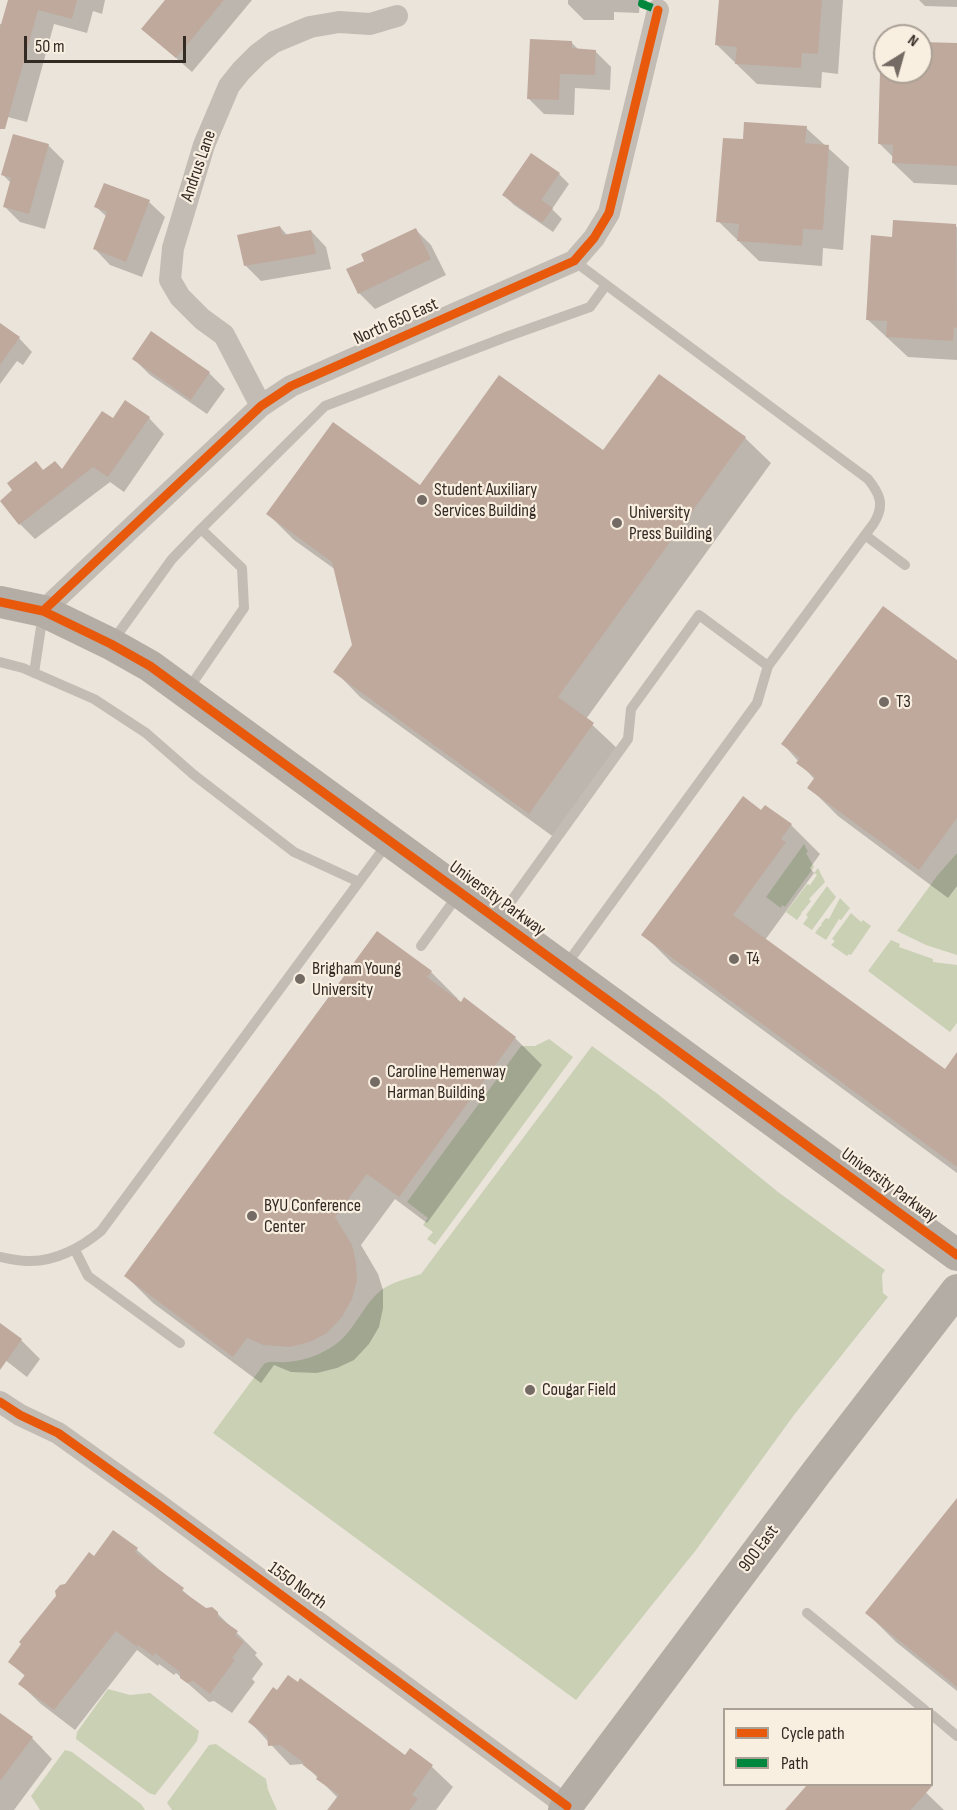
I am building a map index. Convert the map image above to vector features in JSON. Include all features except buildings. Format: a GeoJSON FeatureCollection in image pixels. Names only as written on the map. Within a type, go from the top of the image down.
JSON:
{"type":"FeatureCollection","features":[{"type":"Feature","properties":{"kind":"main road","name":"University Parkway"},"geometry":{"type":"LineString","coordinates":[[0,602],[43,611],[111,644],[150,666],[187,691],[957,1255]]}},
{"type":"Feature","properties":{"kind":"main road","name":"900 East"},"geometry":{"type":"LineString","coordinates":[[566,1808],[816,1473],[957,1290]]}},
{"type":"Feature","properties":{"kind":"street","name":"North 650 East"},"geometry":{"type":"LineString","coordinates":[[43,611],[261,406],[291,386],[574,261],[594,238],[609,213],[658,10]]}},
{"type":"Feature","properties":{"kind":"street","name":"Andrus Lane"},"geometry":{"type":"LineString","coordinates":[[261,406],[224,335],[202,319],[180,297],[170,279],[172,248],[204,145],[229,86],[258,54],[274,42],[310,27],[339,22],[370,24],[397,16]]}},
{"type":"Feature","properties":{"kind":"street","name":"1550 North"},"geometry":{"type":"LineString","coordinates":[[0,1402],[20,1415],[58,1433],[159,1505],[566,1808]]}},
{"type":"Feature","properties":{"kind":"lane"},"geometry":{"type":"LineString","coordinates":[[564,969],[757,703],[768,666],[866,535],[878,516],[882,501],[868,479],[574,261]]}},
{"type":"Feature","properties":{"kind":"lane"},"geometry":{"type":"LineString","coordinates":[[111,644],[172,559],[325,406],[506,337],[590,308],[606,285]]}},
{"type":"Feature","properties":{"kind":"lane"},"geometry":{"type":"LineString","coordinates":[[187,691],[244,608],[242,568],[201,529]]}},
{"type":"Feature","properties":{"kind":"lane"},"geometry":{"type":"LineString","coordinates":[[866,535],[905,565]]}},
{"type":"Feature","properties":{"kind":"lane"},"geometry":{"type":"LineString","coordinates":[[34,673],[43,611]]}},
{"type":"Feature","properties":{"kind":"lane"},"geometry":{"type":"LineString","coordinates":[[498,921],[628,739],[631,709],[699,615],[768,666]]}},
{"type":"Feature","properties":{"kind":"lane"},"geometry":{"type":"LineString","coordinates":[[0,662],[34,673],[94,699],[147,733],[194,775],[294,852],[359,882]]}},
{"type":"Feature","properties":{"kind":"lane"},"geometry":{"type":"LineString","coordinates":[[0,1257],[30,1262],[65,1254],[84,1245],[101,1231],[389,841]]}},
{"type":"Feature","properties":{"kind":"lane"},"geometry":{"type":"LineString","coordinates":[[421,946],[460,893]]}},
{"type":"Feature","properties":{"kind":"lane"},"geometry":{"type":"LineString","coordinates":[[75,1250],[88,1276],[180,1344]]}},
{"type":"Feature","properties":{"kind":"lane"},"geometry":{"type":"LineString","coordinates":[[807,1613],[923,1708]]}},
{"type":"Feature","properties":{"kind":"lane"},"geometry":{"type":"LineString","coordinates":[[933,1716],[957,1736]]}},
{"type":"Feature","properties":{"kind":"green space"},"geometry":{"type":"Polygon","coordinates":[[[804,844],[814,867],[785,907],[782,905],[781,908],[766,897],[804,844]]]}},
{"type":"Feature","properties":{"kind":"green space"},"geometry":{"type":"Polygon","coordinates":[[[957,853],[957,955],[926,945],[897,931],[937,876],[957,853]]]}},
{"type":"Feature","properties":{"kind":"green space"},"geometry":{"type":"Polygon","coordinates":[[[818,868],[825,882],[809,899],[811,901],[797,920],[786,912],[807,884],[810,885],[817,875],[814,873],[818,868]]]}},
{"type":"Feature","properties":{"kind":"green space"},"geometry":{"type":"Polygon","coordinates":[[[827,886],[836,897],[812,930],[803,924],[808,917],[806,915],[827,886]]]}},
{"type":"Feature","properties":{"kind":"green space"},"geometry":{"type":"Polygon","coordinates":[[[840,898],[850,908],[841,920],[839,919],[826,940],[815,933],[826,918],[829,919],[840,898]]]}},
{"type":"Feature","properties":{"kind":"green space"},"geometry":{"type":"Polygon","coordinates":[[[851,913],[861,922],[863,920],[871,926],[851,955],[847,956],[831,945],[835,941],[832,939],[851,913]]]}},
{"type":"Feature","properties":{"kind":"green space"},"geometry":{"type":"Polygon","coordinates":[[[891,940],[900,944],[899,947],[933,959],[933,962],[957,965],[957,1023],[950,1032],[868,971],[891,940]]]}},
{"type":"Feature","properties":{"kind":"green space"},"geometry":{"type":"Polygon","coordinates":[[[549,1039],[573,1057],[435,1245],[427,1239],[433,1232],[423,1225],[428,1218],[407,1202],[521,1046],[535,1046],[549,1039]]]}},
{"type":"Feature","properties":{"kind":"green space","name":"Cougar Field"},"geometry":{"type":"Polygon","coordinates":[[[592,1046],[659,1095],[778,1192],[885,1270],[882,1275],[883,1293],[888,1297],[794,1415],[696,1550],[576,1700],[213,1433],[264,1364],[298,1361],[325,1351],[345,1336],[379,1292],[393,1283],[421,1274],[592,1046]]]}},
{"type":"Feature","properties":{"kind":"green space"},"geometry":{"type":"Polygon","coordinates":[[[108,1689],[130,1695],[150,1693],[199,1731],[197,1741],[155,1795],[149,1793],[76,1739],[77,1732],[108,1689]]]}},
{"type":"Feature","properties":{"kind":"green space"},"geometry":{"type":"Polygon","coordinates":[[[216,1744],[266,1779],[277,1810],[172,1810],[167,1803],[209,1745],[216,1744]]]}},
{"type":"Feature","properties":{"kind":"green space"},"geometry":{"type":"Polygon","coordinates":[[[65,1750],[72,1752],[141,1804],[145,1810],[40,1810],[31,1796],[65,1750]]]}},
{"type":"Feature","properties":{"kind":"marked path"},"geometry":{"type":"LineString","coordinates":[[643,0],[642,4],[658,10]]}},
{"type":"Feature","properties":{"kind":"cycle path"},"geometry":{"type":"LineString","coordinates":[[43,611],[261,406],[291,386],[574,261],[594,238],[609,213],[658,10]]}},
{"type":"Feature","properties":{"kind":"cycle path"},"geometry":{"type":"LineString","coordinates":[[0,602],[43,611],[150,666],[957,1255]]}},
{"type":"Feature","properties":{"kind":"cycle path"},"geometry":{"type":"LineString","coordinates":[[0,1402],[20,1415],[58,1433],[567,1806]]}},
{"type":"Feature","properties":{"kind":"place","name":"Student Auxiliary Services Building"},"geometry":{"type":"Point","coordinates":[422,500]}},
{"type":"Feature","properties":{"kind":"place","name":"University Press Building"},"geometry":{"type":"Point","coordinates":[617,523]}},
{"type":"Feature","properties":{"kind":"place","name":"T3"},"geometry":{"type":"Point","coordinates":[884,702]}},
{"type":"Feature","properties":{"kind":"place","name":"T4"},"geometry":{"type":"Point","coordinates":[734,959]}},
{"type":"Feature","properties":{"kind":"place","name":"Brigham Young University"},"geometry":{"type":"Point","coordinates":[300,979]}},
{"type":"Feature","properties":{"kind":"place","name":"Caroline Hemenway Harman Building"},"geometry":{"type":"Point","coordinates":[375,1082]}},
{"type":"Feature","properties":{"kind":"place","name":"BYU Conference Center"},"geometry":{"type":"Point","coordinates":[252,1216]}},
{"type":"Feature","properties":{"kind":"place","name":"Cougar Field"},"geometry":{"type":"Point","coordinates":[530,1390]}}]}
